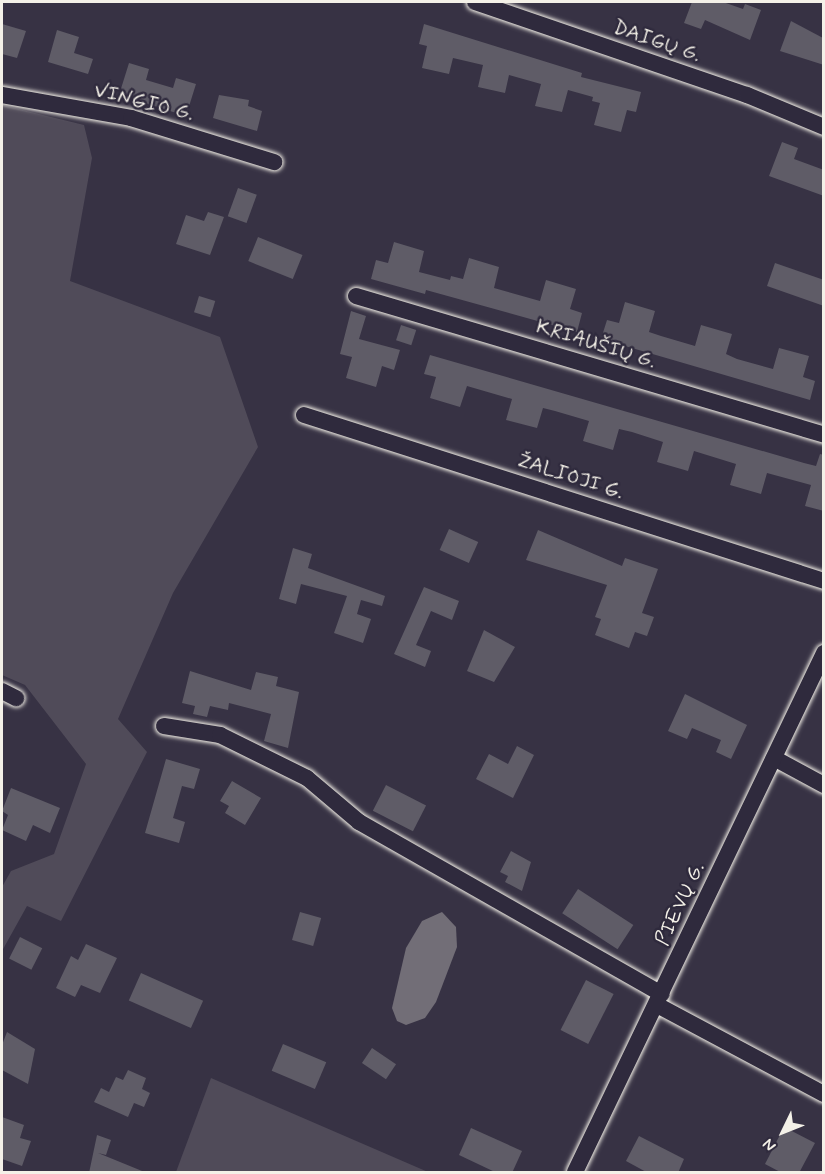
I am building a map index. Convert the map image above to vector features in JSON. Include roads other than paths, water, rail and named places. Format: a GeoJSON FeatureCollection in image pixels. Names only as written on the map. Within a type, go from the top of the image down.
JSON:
{"type":"FeatureCollection","features":[{"type":"Feature","properties":{"kind":"street","name":"DAIGŲ G."},"geometry":{"type":"LineString","coordinates":[[475,2],[747,95],[824,127]]}},
{"type":"Feature","properties":{"kind":"street","name":"VINGIO G."},"geometry":{"type":"LineString","coordinates":[[2,95],[131,118],[274,162]]}},
{"type":"Feature","properties":{"kind":"street","name":"KRIAUŠIŲ G."},"geometry":{"type":"LineString","coordinates":[[356,296],[824,435]]}},
{"type":"Feature","properties":{"kind":"street","name":"ŽALIOJI G."},"geometry":{"type":"LineString","coordinates":[[304,415],[824,581]]}},
{"type":"Feature","properties":{"kind":"street","name":"PIEVŲ G."},"geometry":{"type":"LineString","coordinates":[[575,1173],[824,653]]}},
{"type":"Feature","properties":{"kind":"street"},"geometry":{"type":"LineString","coordinates":[[164,726],[220,735],[307,778],[358,822],[659,1000],[824,1094]]}},
{"type":"Feature","properties":{"kind":"street"},"geometry":{"type":"LineString","coordinates":[[774,758],[824,785]]}}]}
